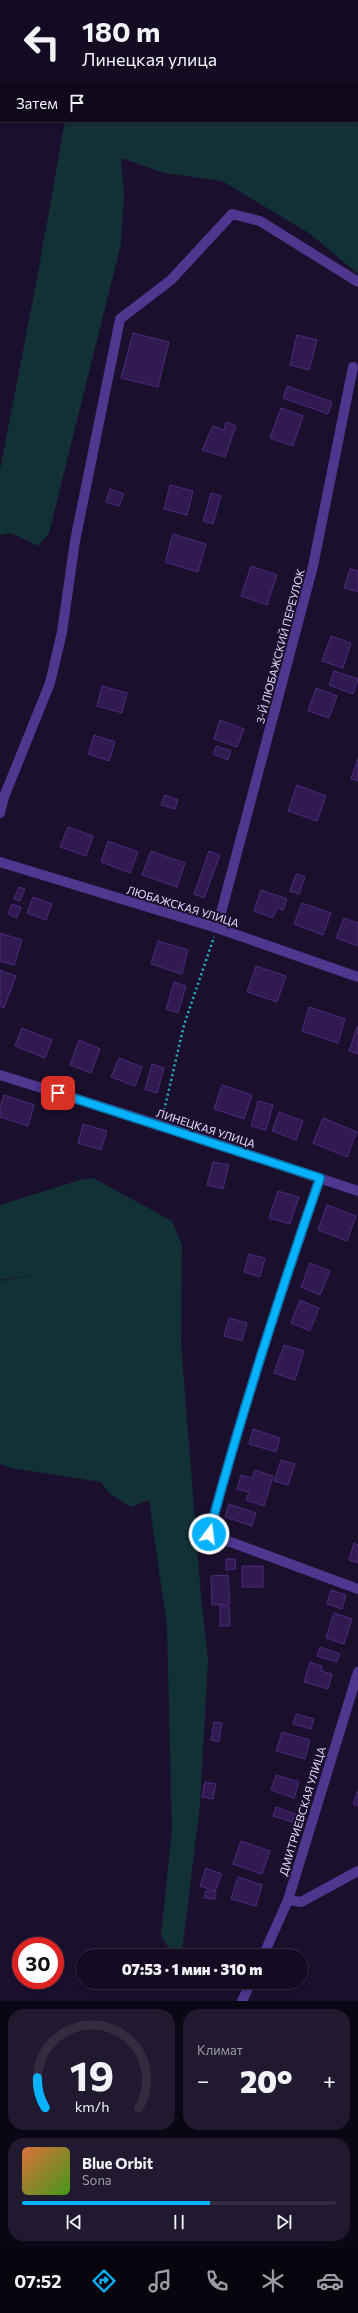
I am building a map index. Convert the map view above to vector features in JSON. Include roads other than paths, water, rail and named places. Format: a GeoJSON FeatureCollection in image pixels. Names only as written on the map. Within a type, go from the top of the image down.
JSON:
{"type":"FeatureCollection","features":[{"type":"Feature","properties":{"kind":"street"},"geometry":{"type":"LineString","coordinates":[[0,813],[4,796],[50,683],[62,632],[75,540],[120,319],[171,280],[232,214],[260,221],[358,282]]}},
{"type":"Feature","properties":{"kind":"street","name":"3-Й ЛЮБАЖСКИЙ ПЕРЕУЛОК"},"geometry":{"type":"LineString","coordinates":[[217,928],[313,566],[353,367]]}},
{"type":"Feature","properties":{"kind":"street","name":"ЛЮБАЖСКАЯ УЛИЦА"},"geometry":{"type":"LineString","coordinates":[[0,862],[217,928],[358,977]]}},
{"type":"Feature","properties":{"kind":"street","name":"ЛИНЕЦКАЯ УЛИЦА"},"geometry":{"type":"LineString","coordinates":[[0,1075],[160,1125],[358,1191]]}},
{"type":"Feature","properties":{"kind":"street"},"geometry":{"type":"LineString","coordinates":[[320,1178],[269,1327],[234,1440],[209,1534],[358,1589]]}},
{"type":"Feature","properties":{"kind":"street","name":"ДМИТРИЕВСКАЯ УЛИЦА"},"geometry":{"type":"LineString","coordinates":[[266,1949],[288,1900],[358,1672]]}},
{"type":"Feature","properties":{"kind":"street"},"geometry":{"type":"LineString","coordinates":[[288,1900],[301,1902],[358,1871]]}},
{"type":"Feature","properties":{"kind":"street"},"geometry":{"type":"LineString","coordinates":[[242,2001],[248,1989]]}}]}
